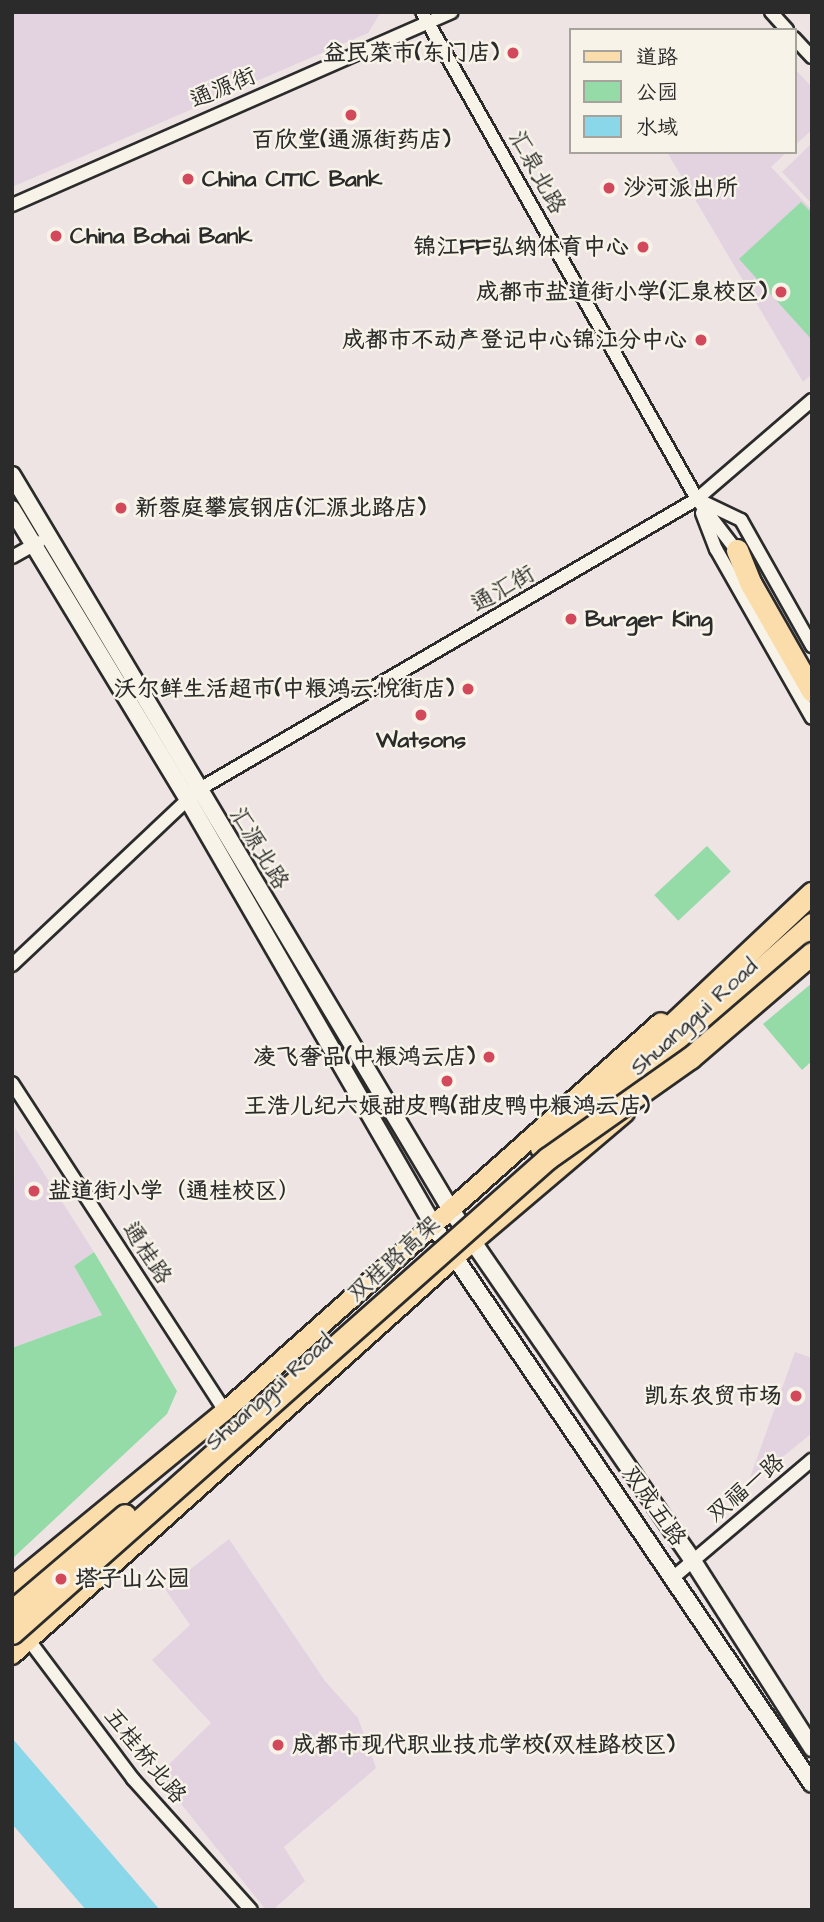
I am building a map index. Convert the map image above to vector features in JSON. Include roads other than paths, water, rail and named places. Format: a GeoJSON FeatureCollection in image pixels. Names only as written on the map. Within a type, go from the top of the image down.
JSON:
{"type":"FeatureCollection","features":[{"type":"Feature","properties":{"kind":"highway"},"geometry":{"type":"LineString","coordinates":[[737,551],[782,640],[812,691]]}},
{"type":"Feature","properties":{"kind":"highway"},"geometry":{"type":"LineString","coordinates":[[545,1153],[812,892]]}},
{"type":"Feature","properties":{"kind":"highway","name":"双桂路高架"},"geometry":{"type":"LineString","coordinates":[[21,1637],[812,908]]}},
{"type":"Feature","properties":{"kind":"highway","name":"双桂路高架"},"geometry":{"type":"LineString","coordinates":[[12,1611],[812,924]]}},
{"type":"Feature","properties":{"kind":"highway"},"geometry":{"type":"LineString","coordinates":[[545,1153],[690,1058],[812,953]]}},
{"type":"Feature","properties":{"kind":"main road","name":"Shuanggui Road"},"geometry":{"type":"LineString","coordinates":[[12,1586],[225,1411],[812,892]]}},
{"type":"Feature","properties":{"kind":"main road","name":"Shuanggui Road"},"geometry":{"type":"LineString","coordinates":[[12,1656],[21,1637],[473,1240],[606,1130],[812,943]]}},
{"type":"Feature","properties":{"kind":"street","name":"通源街"},"geometry":{"type":"LineString","coordinates":[[12,205],[425,18],[452,12]]}},
{"type":"Feature","properties":{"kind":"street"},"geometry":{"type":"LineString","coordinates":[[771,12],[785,28]]}},
{"type":"Feature","properties":{"kind":"street","name":"汇泉北路"},"geometry":{"type":"LineString","coordinates":[[425,18],[697,499],[752,570],[812,679]]}},
{"type":"Feature","properties":{"kind":"street"},"geometry":{"type":"LineString","coordinates":[[796,40],[812,57]]}},
{"type":"Feature","properties":{"kind":"street","name":"通汇街"},"geometry":{"type":"LineString","coordinates":[[12,965],[193,795],[697,499],[812,400]]}},
{"type":"Feature","properties":{"kind":"street","name":"汇源北路"},"geometry":{"type":"LineString","coordinates":[[12,475],[41,541],[193,795],[451,1210],[473,1240]]}},
{"type":"Feature","properties":{"kind":"street","name":"汇泉北路"},"geometry":{"type":"LineString","coordinates":[[697,499],[716,548],[812,718]]}},
{"type":"Feature","properties":{"kind":"street"},"geometry":{"type":"LineString","coordinates":[[697,499],[741,520],[812,646]]}},
{"type":"Feature","properties":{"kind":"street","name":"汇源北路"},"geometry":{"type":"LineString","coordinates":[[12,509],[41,541]]}},
{"type":"Feature","properties":{"kind":"street"},"geometry":{"type":"LineString","coordinates":[[12,557],[41,541]]}},
{"type":"Feature","properties":{"kind":"street","name":"汇源北路"},"geometry":{"type":"LineString","coordinates":[[193,795],[433,1225],[455,1256]]}},
{"type":"Feature","properties":{"kind":"street","name":"通桂路"},"geometry":{"type":"LineString","coordinates":[[12,1083],[225,1411]]}},
{"type":"Feature","properties":{"kind":"street","name":"双成五路"},"geometry":{"type":"LineString","coordinates":[[473,1240],[693,1561],[812,1748]]}},
{"type":"Feature","properties":{"kind":"street","name":"双成五路"},"geometry":{"type":"LineString","coordinates":[[455,1256],[675,1576],[812,1784]]}},
{"type":"Feature","properties":{"kind":"street","name":"双福一路"},"geometry":{"type":"LineString","coordinates":[[675,1576],[812,1460]]}},
{"type":"Feature","properties":{"kind":"street","name":"五桂桥北路"},"geometry":{"type":"LineString","coordinates":[[12,1623],[133,1779],[251,1910]]}},
{"type":"Feature","properties":{"kind":"water"},"geometry":{"type":"Polygon","coordinates":[[[12,1738],[160,1910],[86,1910],[12,1824],[12,1738]]]}},
{"type":"Feature","properties":{"kind":"place","name":"益民菜市(东门店)"},"geometry":{"type":"Point","coordinates":[513,53]}},
{"type":"Feature","properties":{"kind":"place","name":"百欣堂(通源街药店)"},"geometry":{"type":"Point","coordinates":[351,115]}},
{"type":"Feature","properties":{"kind":"place","name":"China CITIC Bank"},"geometry":{"type":"Point","coordinates":[188,179]}},
{"type":"Feature","properties":{"kind":"place","name":"沙河派出所"},"geometry":{"type":"Point","coordinates":[609,188]}},
{"type":"Feature","properties":{"kind":"place","name":"China Bohai Bank"},"geometry":{"type":"Point","coordinates":[56,236]}},
{"type":"Feature","properties":{"kind":"place","name":"锦江FF弘纳体育中心"},"geometry":{"type":"Point","coordinates":[643,247]}},
{"type":"Feature","properties":{"kind":"place","name":"成都市盐道街小学(汇泉校区)"},"geometry":{"type":"Point","coordinates":[781,292]}},
{"type":"Feature","properties":{"kind":"place","name":"成都市不动产登记中心锦江分中心"},"geometry":{"type":"Point","coordinates":[701,340]}},
{"type":"Feature","properties":{"kind":"place","name":"新蓉庭攀宸钢店(汇源北路店)"},"geometry":{"type":"Point","coordinates":[121,508]}},
{"type":"Feature","properties":{"kind":"place","name":"Burger King"},"geometry":{"type":"Point","coordinates":[571,619]}},
{"type":"Feature","properties":{"kind":"place","name":"沃尔鲜生活超市(中粮鸿云·悦街店)"},"geometry":{"type":"Point","coordinates":[468,689]}},
{"type":"Feature","properties":{"kind":"place","name":"Watsons"},"geometry":{"type":"Point","coordinates":[421,715]}},
{"type":"Feature","properties":{"kind":"place","name":"凌飞奢品(中粮鸿云店)"},"geometry":{"type":"Point","coordinates":[489,1057]}},
{"type":"Feature","properties":{"kind":"place","name":"王浩儿纪六娘甜皮鸭(甜皮鸭中粮鸿云店)"},"geometry":{"type":"Point","coordinates":[447,1081]}},
{"type":"Feature","properties":{"kind":"place","name":"盐道街小学（通桂校区）"},"geometry":{"type":"Point","coordinates":[34,1191]}},
{"type":"Feature","properties":{"kind":"place","name":"凯东农贸市场"},"geometry":{"type":"Point","coordinates":[796,1396]}},
{"type":"Feature","properties":{"kind":"place","name":"塔子山公园"},"geometry":{"type":"Point","coordinates":[61,1579]}},
{"type":"Feature","properties":{"kind":"place","name":"成都市现代职业技术学校(双桂路校区)"},"geometry":{"type":"Point","coordinates":[278,1745]}}]}
